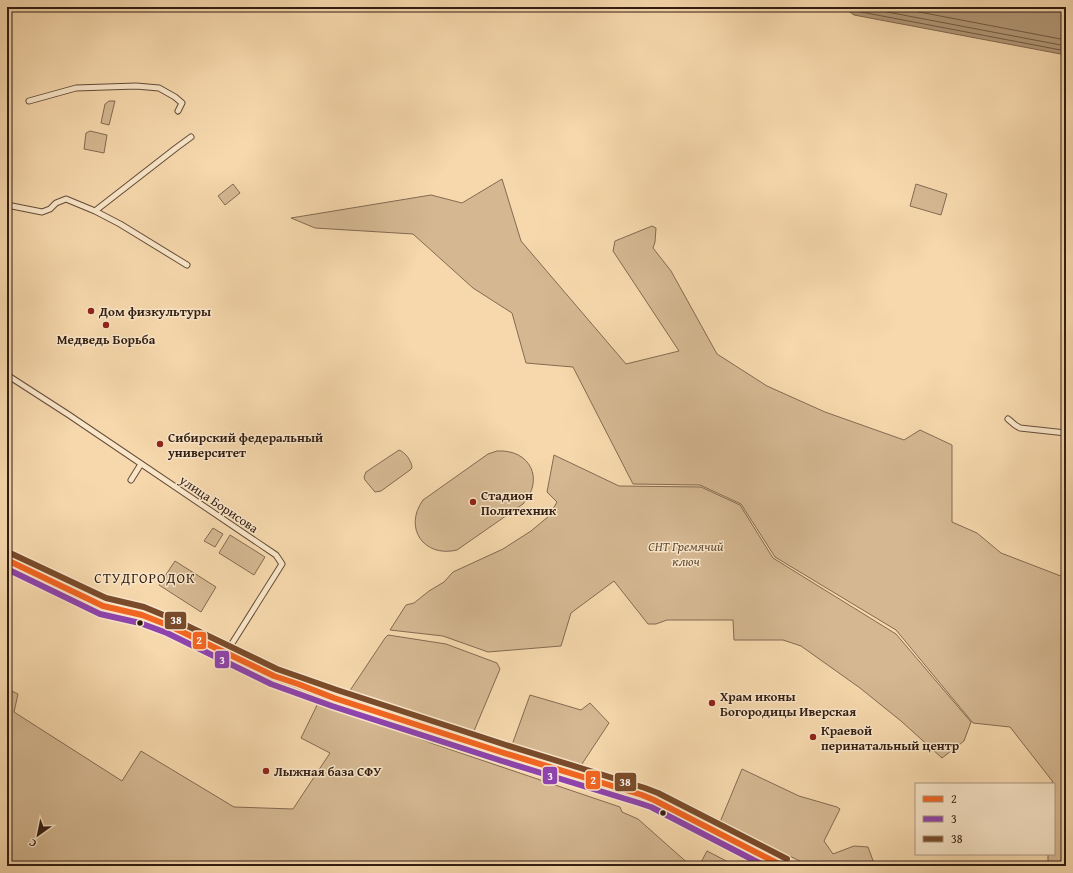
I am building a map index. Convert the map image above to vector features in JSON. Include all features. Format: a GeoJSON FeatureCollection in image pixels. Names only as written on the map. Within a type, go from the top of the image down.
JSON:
{"type":"FeatureCollection","features":[{"type":"Feature","properties":{"kind":"main road"},"geometry":{"type":"LineString","coordinates":[[7,560],[103,606],[142,614],[170,626],[274,676],[334,698],[504,753],[642,795],[783,866]]}},
{"type":"Feature","properties":{"kind":"street"},"geometry":{"type":"LineString","coordinates":[[29,101],[76,88],[136,86],[152,87],[160,88],[182,103],[178,111]]}},
{"type":"Feature","properties":{"kind":"street"},"geometry":{"type":"LineString","coordinates":[[96,211],[191,137]]}},
{"type":"Feature","properties":{"kind":"street"},"geometry":{"type":"LineString","coordinates":[[7,205],[42,212],[50,209],[56,203],[66,200],[96,211],[187,265]]}},
{"type":"Feature","properties":{"kind":"street","name":"улица Борисова"},"geometry":{"type":"LineString","coordinates":[[7,375],[74,418],[276,554],[282,564],[226,653]]}},
{"type":"Feature","properties":{"kind":"street"},"geometry":{"type":"LineString","coordinates":[[1008,419],[1020,428],[1066,432]]}},
{"type":"Feature","properties":{"kind":"street"},"geometry":{"type":"LineString","coordinates":[[131,480],[141,464]]}},
{"type":"Feature","properties":{"kind":"green space"},"geometry":{"type":"Polygon","coordinates":[[[109,101],[115,101],[109,125],[101,123],[105,104],[109,101]]]}},
{"type":"Feature","properties":{"kind":"green space"},"geometry":{"type":"Polygon","coordinates":[[[90,131],[107,135],[104,153],[84,149],[86,133],[90,131]]]}},
{"type":"Feature","properties":{"kind":"green space"},"geometry":{"type":"Polygon","coordinates":[[[502,179],[521,241],[626,364],[679,351],[613,251],[615,241],[652,226],[656,228],[653,248],[671,271],[717,354],[767,386],[825,412],[904,440],[920,430],[952,445],[952,522],[977,533],[1001,553],[1066,578],[1066,866],[1048,866],[1048,855],[1055,855],[1055,783],[1052,783],[1053,782],[1010,727],[973,723],[896,630],[775,557],[741,504],[700,485],[633,484],[573,367],[526,363],[512,313],[473,288],[413,234],[315,228],[291,218],[431,195],[462,203],[502,179]]]}},
{"type":"Feature","properties":{"kind":"green space"},"geometry":{"type":"Polygon","coordinates":[[[233,184],[240,193],[225,205],[218,196],[233,184]]]}},
{"type":"Feature","properties":{"kind":"green space"},"geometry":{"type":"Polygon","coordinates":[[[916,184],[947,194],[941,215],[910,206],[916,184]]]}},
{"type":"Feature","properties":{"kind":"green space"},"geometry":{"type":"Polygon","coordinates":[[[399,450],[408,457],[412,468],[381,491],[375,492],[365,480],[364,477],[366,472],[399,450]]]}},
{"type":"Feature","properties":{"kind":"green space","name":"Стадион Политехник"},"geometry":{"type":"Polygon","coordinates":[[[497,451],[518,455],[526,460],[531,467],[533,485],[530,494],[523,504],[457,550],[435,550],[426,545],[416,530],[415,521],[417,511],[423,500],[488,454],[497,451]]]}},
{"type":"Feature","properties":{"kind":"green space","name":"СНТ Гремячий ключ"},"geometry":{"type":"Polygon","coordinates":[[[554,455],[619,486],[701,487],[740,505],[773,558],[896,634],[971,722],[964,741],[942,758],[901,721],[860,688],[801,646],[783,640],[734,640],[733,620],[667,620],[656,624],[648,624],[614,581],[571,613],[561,646],[488,652],[443,636],[390,630],[406,605],[414,603],[429,591],[444,582],[453,572],[503,549],[531,531],[549,516],[557,502],[547,492],[554,455]]]}},
{"type":"Feature","properties":{"kind":"green space"},"geometry":{"type":"Polygon","coordinates":[[[213,528],[223,534],[215,547],[204,541],[213,528]]]}},
{"type":"Feature","properties":{"kind":"green space"},"geometry":{"type":"Polygon","coordinates":[[[230,535],[265,557],[254,575],[219,553],[230,535]]]}},
{"type":"Feature","properties":{"kind":"green space"},"geometry":{"type":"Polygon","coordinates":[[[175,561],[216,587],[201,612],[159,585],[175,561]]]}},
{"type":"Feature","properties":{"kind":"green space"},"geometry":{"type":"Polygon","coordinates":[[[388,635],[446,644],[497,663],[500,669],[474,731],[349,692],[388,635]]]}},
{"type":"Feature","properties":{"kind":"green space"},"geometry":{"type":"Polygon","coordinates":[[[7,689],[18,694],[14,712],[122,781],[141,751],[234,807],[293,809],[330,753],[301,738],[320,699],[431,743],[620,807],[622,812],[638,819],[691,866],[7,866],[7,689]]]}},
{"type":"Feature","properties":{"kind":"green space"},"geometry":{"type":"Polygon","coordinates":[[[530,695],[581,710],[590,703],[609,723],[580,767],[512,745],[530,695]]]}},
{"type":"Feature","properties":{"kind":"green space"},"geometry":{"type":"Polygon","coordinates":[[[742,769],[799,796],[840,809],[824,841],[833,854],[854,846],[868,847],[875,866],[810,866],[720,822],[742,769]]]}},
{"type":"Feature","properties":{"kind":"green space"},"geometry":{"type":"Polygon","coordinates":[[[707,851],[736,866],[699,866],[707,851]]]}},
{"type":"Feature","properties":{"kind":"water"},"geometry":{"type":"Polygon","coordinates":[[[843,7],[1066,7],[1066,55],[854,15],[843,7]]]}},
{"type":"Feature","properties":{"kind":"transit line","name":"38"},"geometry":{"type":"LineString","coordinates":[[10,553],[106,598],[144,607],[173,619],[277,669],[337,690],[658,793],[787,859]]}},
{"type":"Feature","properties":{"kind":"transit line","name":"2"},"geometry":{"type":"LineString","coordinates":[[7,560],[103,606],[142,615],[170,626],[274,676],[334,698],[504,753],[642,795],[783,866]]}},
{"type":"Feature","properties":{"kind":"transit line","name":"3"},"geometry":{"type":"LineString","coordinates":[[7,569],[100,614],[140,623],[167,633],[271,684],[332,706],[651,807],[765,866]]}},
{"type":"Feature","properties":{"kind":"place","name":"Дом физкультуры"},"geometry":{"type":"Point","coordinates":[91,311]}},
{"type":"Feature","properties":{"kind":"place","name":"Медведь Борьба"},"geometry":{"type":"Point","coordinates":[106,325]}},
{"type":"Feature","properties":{"kind":"place","name":"Сибирский федеральный университет"},"geometry":{"type":"Point","coordinates":[160,444]}},
{"type":"Feature","properties":{"kind":"place","name":"Стадион Политехник"},"geometry":{"type":"Point","coordinates":[473,502]}},
{"type":"Feature","properties":{"kind":"place","name":"Храм иконы Богородицы Иверская"},"geometry":{"type":"Point","coordinates":[712,703]}},
{"type":"Feature","properties":{"kind":"place","name":"Краевой перинатальный центр"},"geometry":{"type":"Point","coordinates":[813,737]}},
{"type":"Feature","properties":{"kind":"place","name":"Лыжная база СФУ"},"geometry":{"type":"Point","coordinates":[266,771]}},
{"type":"Feature","properties":{"kind":"district","name":"СТУДГОРОДОК"},"geometry":{"type":"Point","coordinates":[145,578]}}]}
